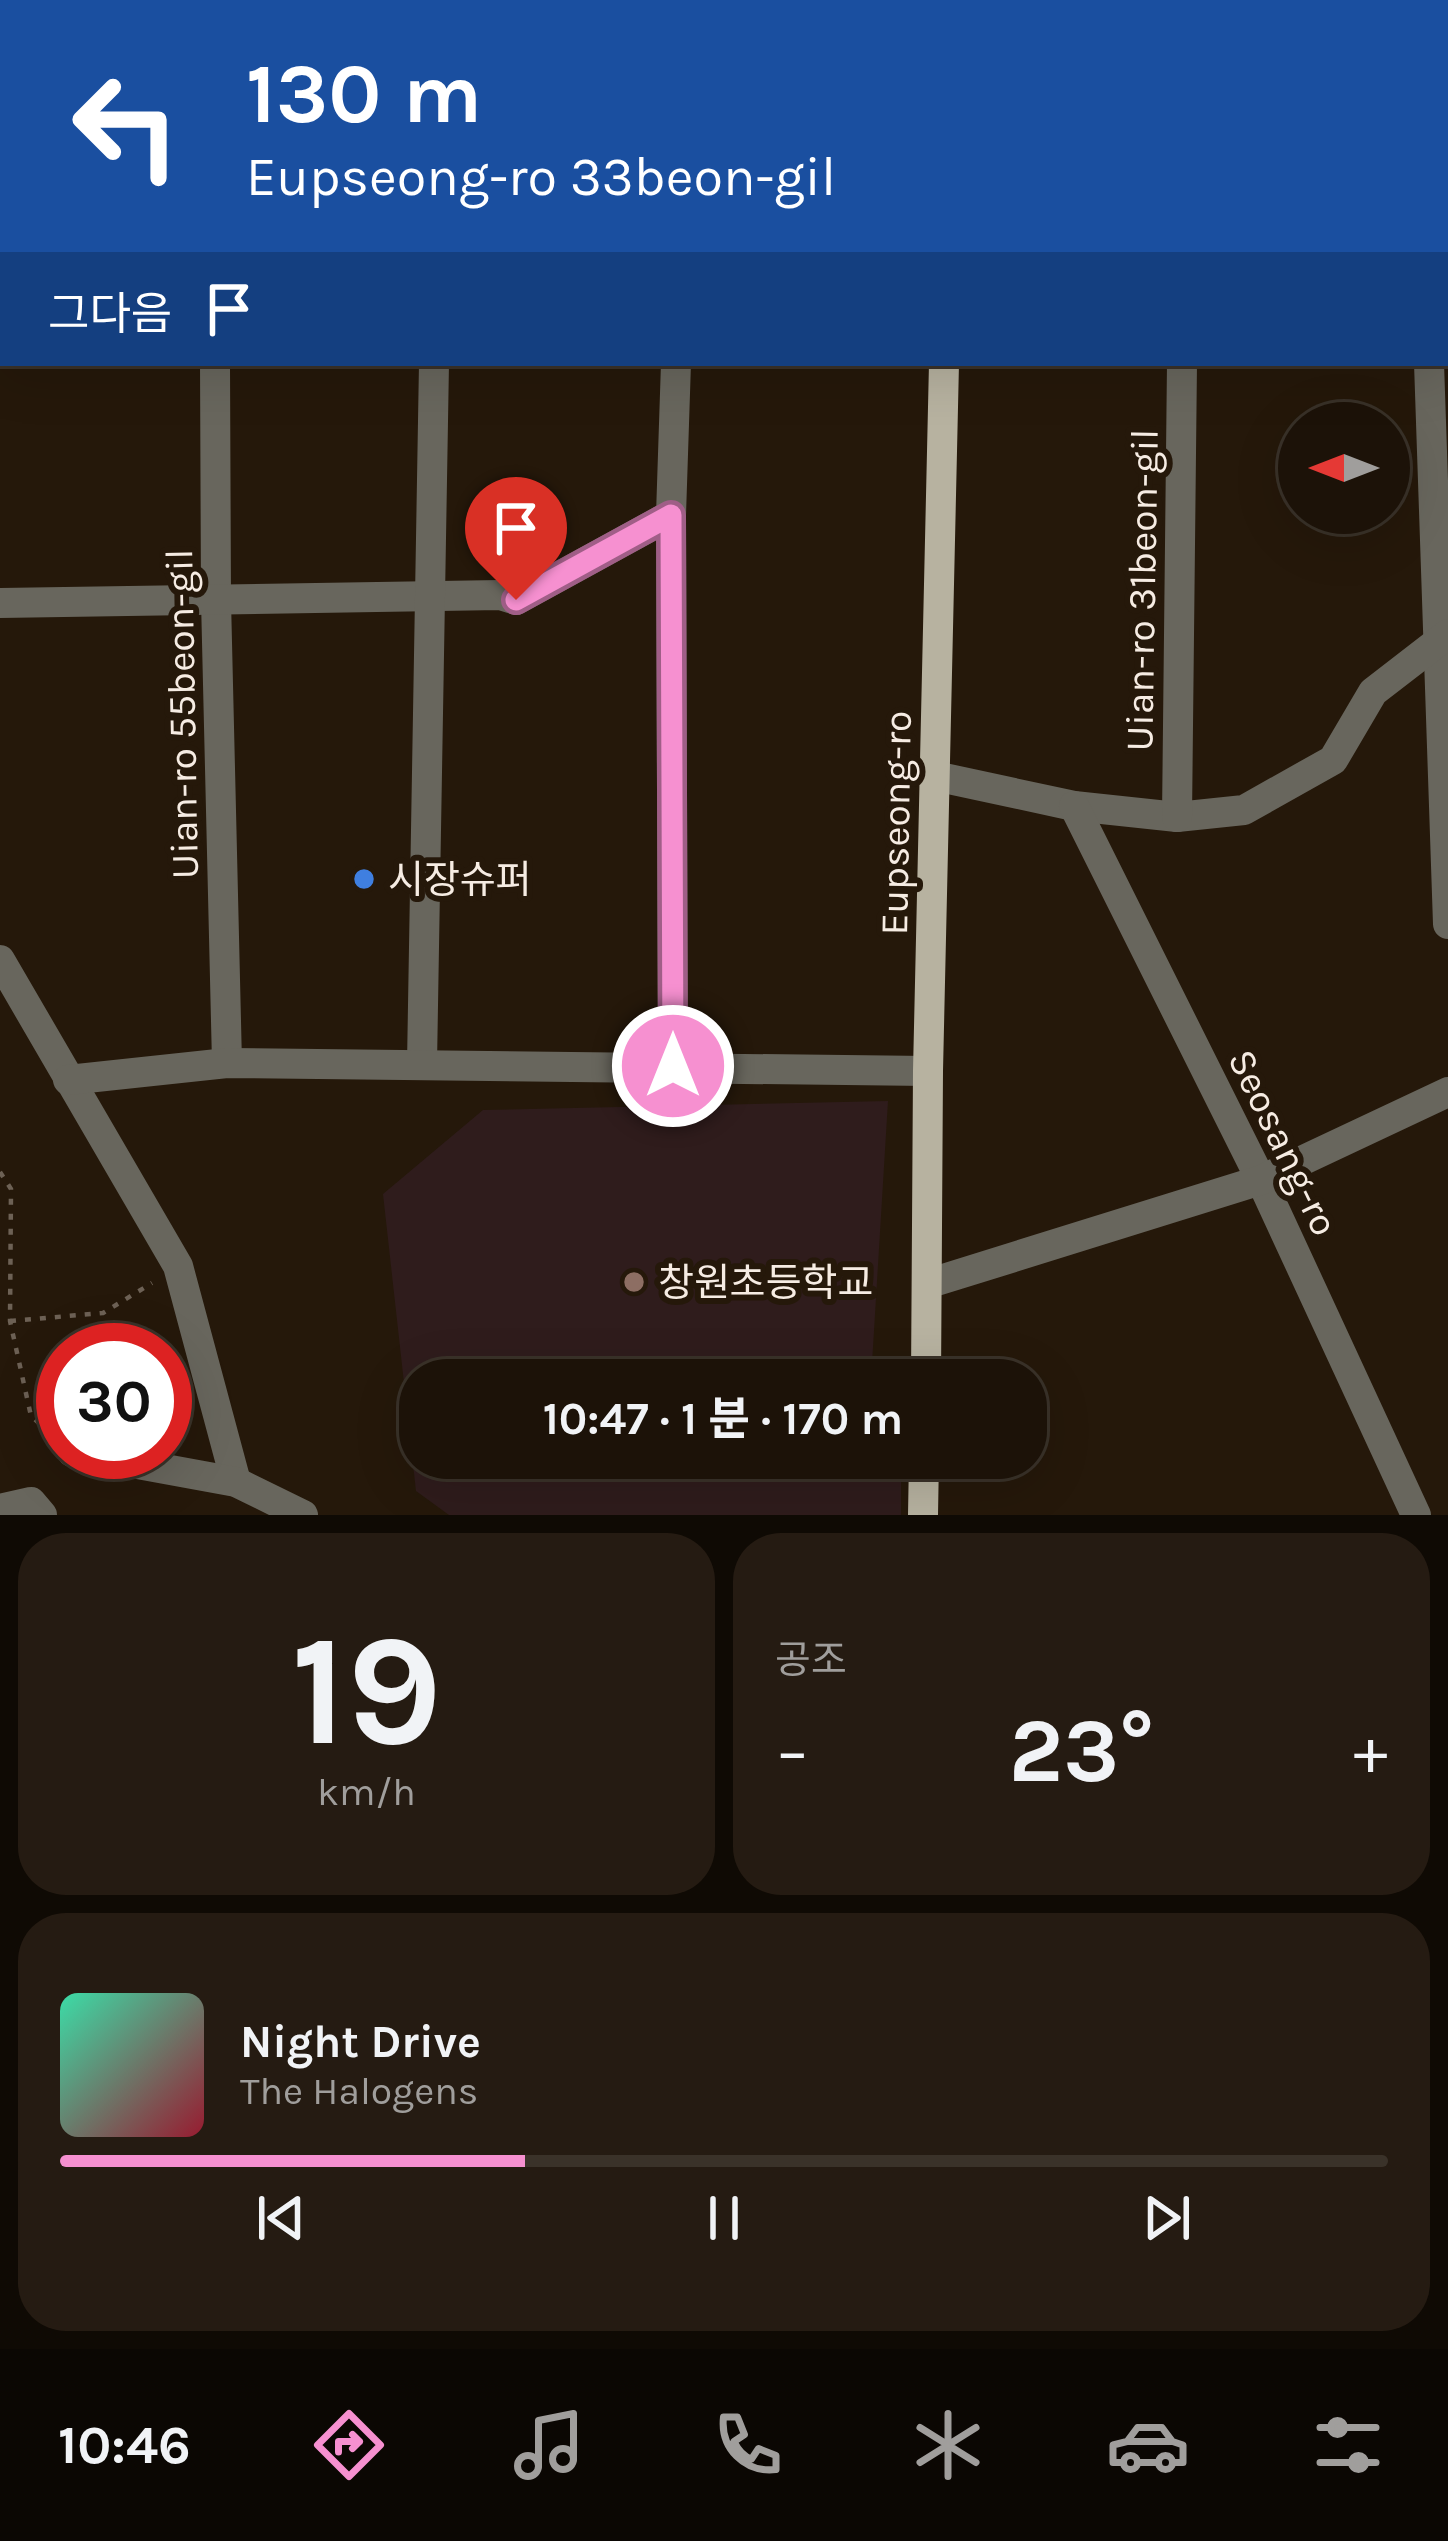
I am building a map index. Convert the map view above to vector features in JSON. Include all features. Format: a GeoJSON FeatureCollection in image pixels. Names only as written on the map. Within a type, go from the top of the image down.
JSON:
{"type":"FeatureCollection","features":[{"type":"Feature","properties":{"kind":"main road","name":"Eupseong-ro"},"geometry":{"type":"LineString","coordinates":[[926,1359],[944,366]]}},
{"type":"Feature","properties":{"kind":"main road"},"geometry":{"type":"LineString","coordinates":[[923,1515],[924,1479]]}},
{"type":"Feature","properties":{"kind":"street","name":"Uian-ro 55beon-gil"},"geometry":{"type":"LineString","coordinates":[[215,366],[227,1063]]}},
{"type":"Feature","properties":{"kind":"street"},"geometry":{"type":"LineString","coordinates":[[422,1064],[434,366]]}},
{"type":"Feature","properties":{"kind":"street"},"geometry":{"type":"LineString","coordinates":[[673,1066],[671,515],[676,366]]}},
{"type":"Feature","properties":{"kind":"street","name":"Uian-ro 31beon-gil"},"geometry":{"type":"LineString","coordinates":[[1177,818],[1182,366]]}},
{"type":"Feature","properties":{"kind":"street"},"geometry":{"type":"LineString","coordinates":[[1429,366],[1444,635],[1448,924]]}},
{"type":"Feature","properties":{"kind":"street"},"geometry":{"type":"LineString","coordinates":[[0,603],[500,595],[516,600],[671,515]]}},
{"type":"Feature","properties":{"kind":"street"},"geometry":{"type":"LineString","coordinates":[[935,776],[1074,806],[1177,818],[1244,810],[1333,760],[1372,692],[1444,635]]}},
{"type":"Feature","properties":{"kind":"street","name":"Seosang-ro"},"geometry":{"type":"LineString","coordinates":[[1074,806],[1261,1180],[1416,1515]]}},
{"type":"Feature","properties":{"kind":"street"},"geometry":{"type":"LineString","coordinates":[[0,960],[178,1266],[236,1483]]}},
{"type":"Feature","properties":{"kind":"street"},"geometry":{"type":"LineString","coordinates":[[68,1080],[227,1063],[928,1072]]}},
{"type":"Feature","properties":{"kind":"street"},"geometry":{"type":"LineString","coordinates":[[927,1284],[1261,1180],[1448,1092]]}},
{"type":"Feature","properties":{"kind":"street"},"geometry":{"type":"LineString","coordinates":[[192,1475],[236,1483],[303,1515]]}},
{"type":"Feature","properties":{"kind":"path"},"geometry":{"type":"LineString","coordinates":[[0,1172],[11,1190],[10,1321],[31,1415],[36,1420]]}},
{"type":"Feature","properties":{"kind":"path"},"geometry":{"type":"LineString","coordinates":[[10,1321],[103,1313],[178,1266]]}},
{"type":"Feature","properties":{"kind":"shaded area","name":"창원초등학교"},"geometry":{"type":"Polygon","coordinates":[[[888,1101],[872,1359],[401,1359],[383,1194],[483,1110],[888,1101]]]}},
{"type":"Feature","properties":{"kind":"shaded area","name":"창원초등학교"},"geometry":{"type":"Polygon","coordinates":[[[415,1479],[901,1479],[901,1515],[449,1515],[416,1491],[415,1479]]]}},
{"type":"Feature","properties":{"kind":"place","name":"시장슈퍼"},"geometry":{"type":"Point","coordinates":[364,879]}},
{"type":"Feature","properties":{"kind":"place","name":"창원초등학교"},"geometry":{"type":"Point","coordinates":[634,1282]}},
{"type":"Feature","properties":{"kind":"route"},"geometry":{"type":"LineString","coordinates":[[516,600],[671,515],[673,1066]]}}]}
